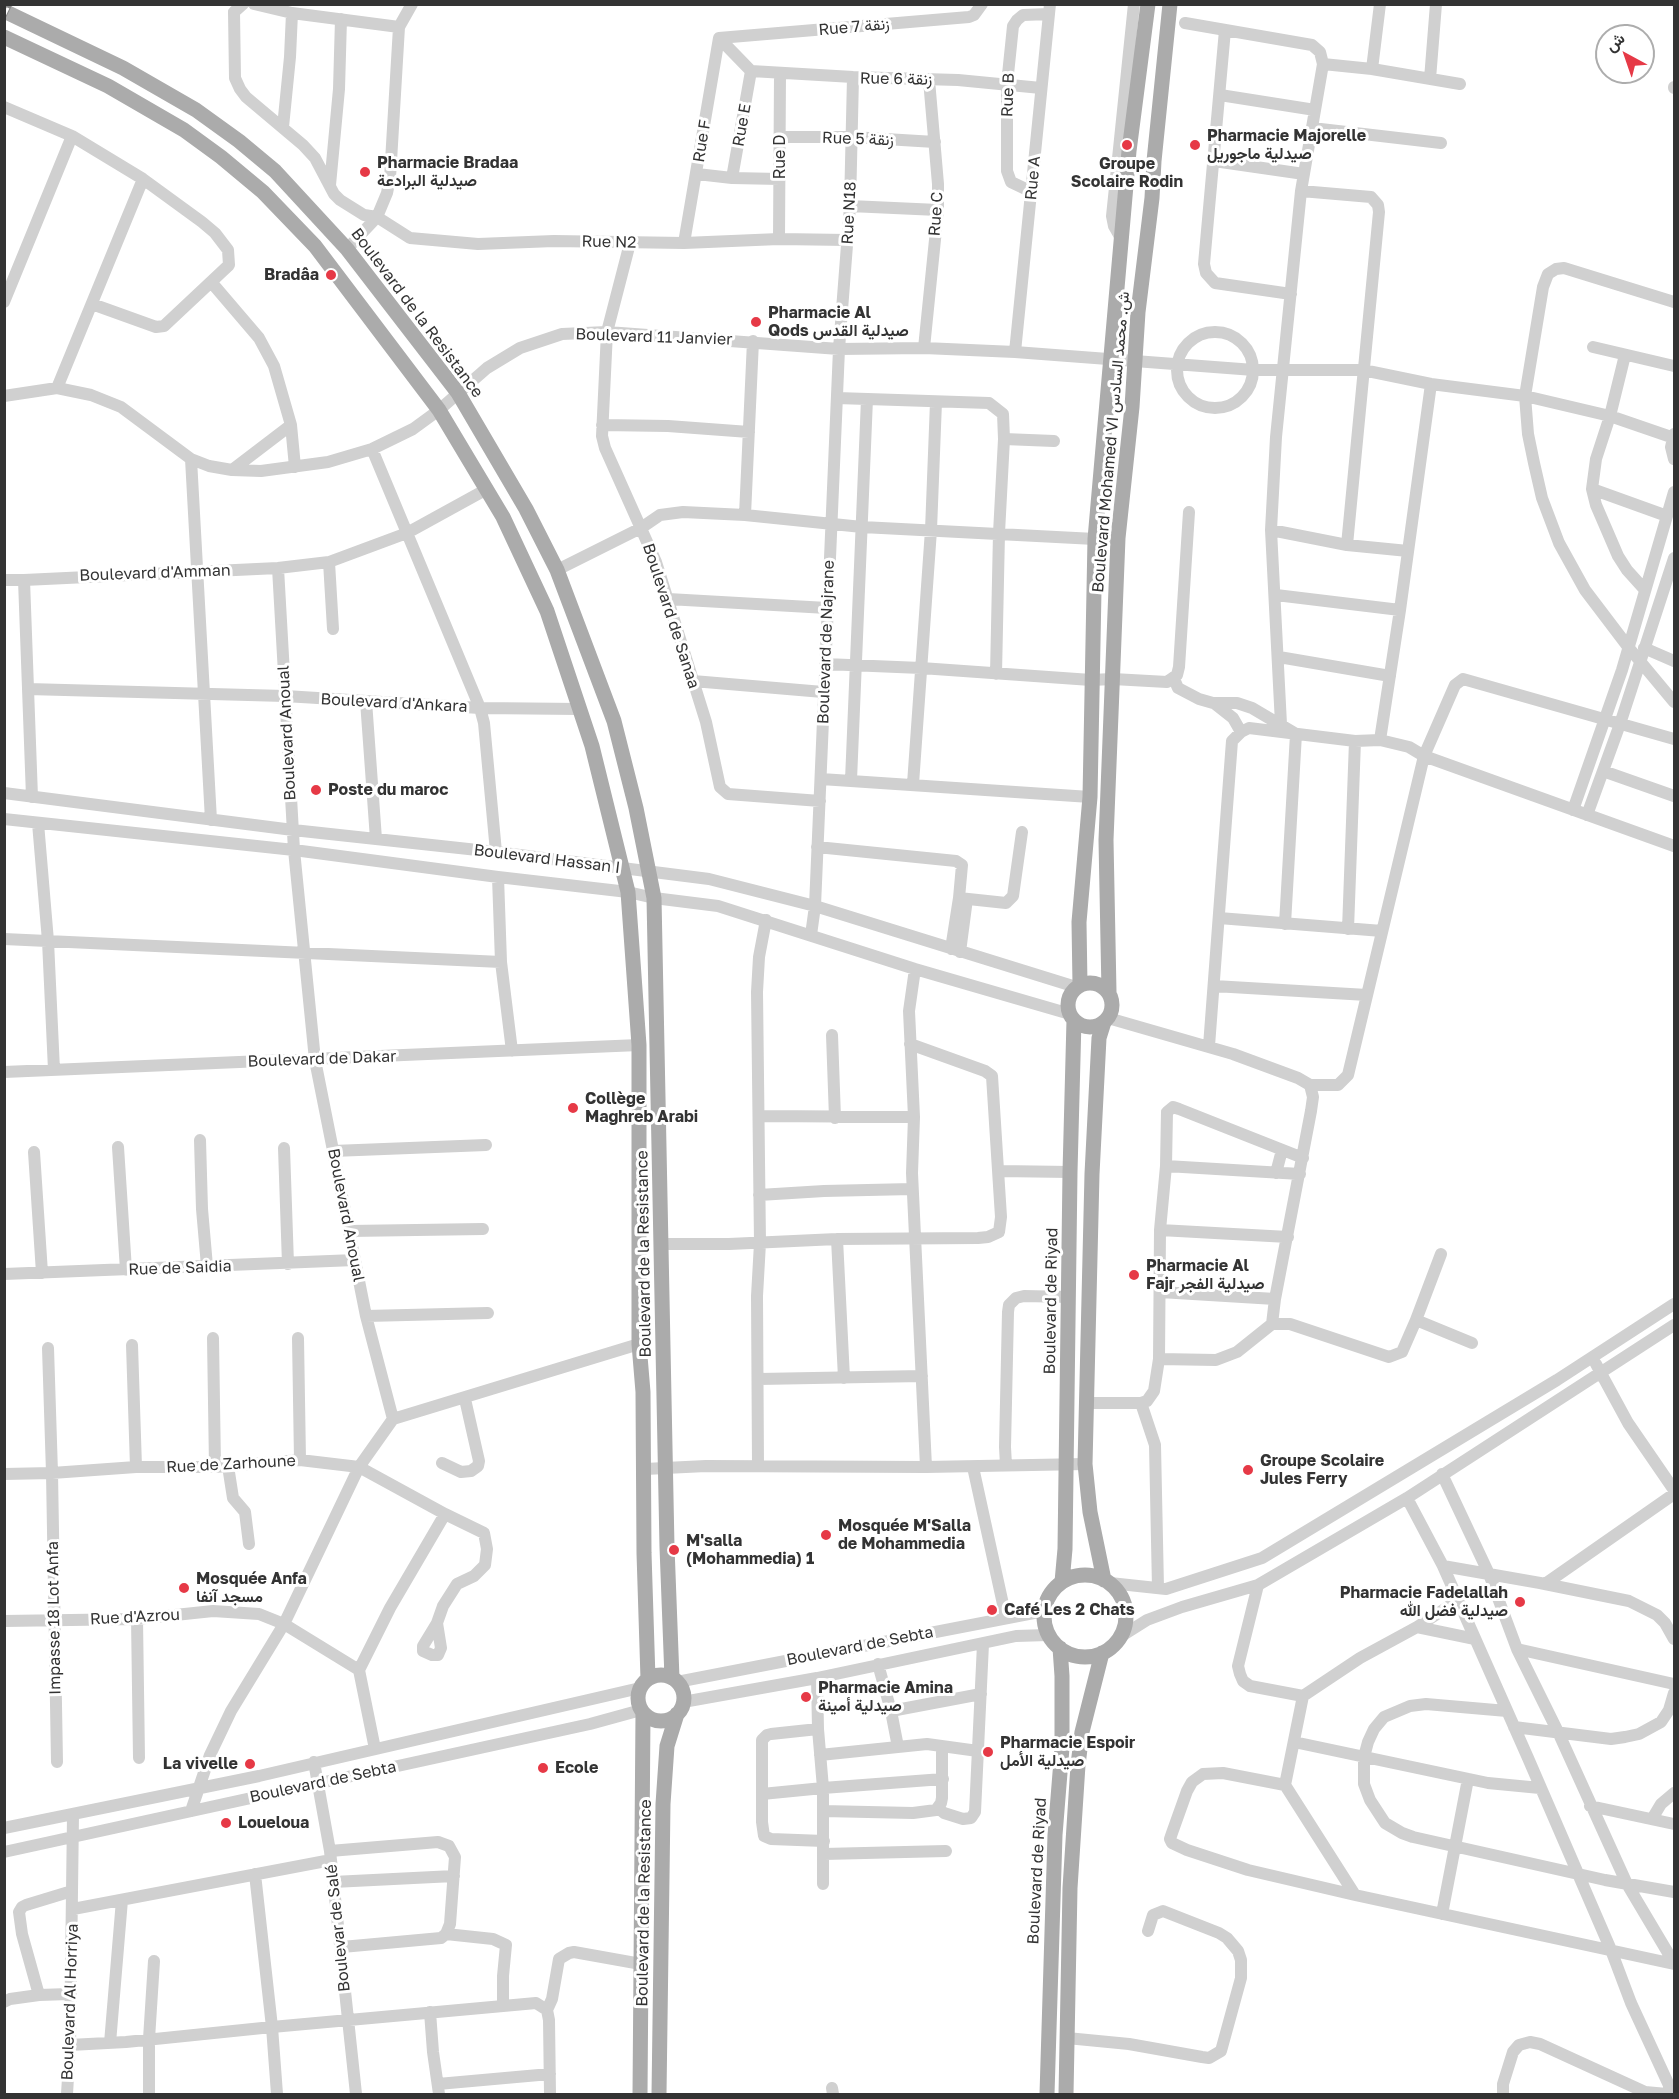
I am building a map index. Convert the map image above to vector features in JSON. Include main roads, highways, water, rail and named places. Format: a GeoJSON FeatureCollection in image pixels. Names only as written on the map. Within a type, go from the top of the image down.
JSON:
{"type":"FeatureCollection","features":[{"type":"Feature","properties":{"kind":"main road","name":"Boulevard Mohamed VI ش. محمد السادس"},"geometry":{"type":"LineString","coordinates":[[1078,986],[1079,921],[1090,797],[1095,539],[1122,240],[1122,179],[1130,96],[1148,4]]}},
{"type":"Feature","properties":{"kind":"main road","name":"Boulevard Mohamed VI ش. محمد السادس"},"geometry":{"type":"LineString","coordinates":[[1109,992],[1106,840],[1118,538],[1132,407],[1138,312],[1152,198],[1170,4]]}},
{"type":"Feature","properties":{"kind":"main road","name":"Boulevard de la Resistance"},"geometry":{"type":"LineString","coordinates":[[4,11],[123,68],[196,110],[275,171],[347,249],[458,393],[526,509],[557,570],[614,721],[636,808],[654,898],[670,1650],[675,1680]]}},
{"type":"Feature","properties":{"kind":"main road","name":"Boulevard de la Resistance"},"geometry":{"type":"LineString","coordinates":[[4,36],[108,86],[184,130],[263,192],[326,259],[439,411],[503,517],[547,611],[592,746],[628,892],[639,1045],[639,1344],[645,1469],[644,1684]]}},
{"type":"Feature","properties":{"kind":"main road"},"geometry":{"type":"LineString","coordinates":[[1106,1020],[1098,1025],[1086,1026],[1072,1017],[1069,999],[1078,986],[1090,982],[1101,985],[1109,992],[1113,1002],[1106,1020],[1099,1038],[1092,1174],[1085,1464],[1090,1512],[1107,1581],[1121,1596],[1127,1616],[1127,1625],[1112,1647],[1102,1653],[1093,1656],[1076,1656],[1060,1648],[1048,1635],[1045,1627],[1044,1611],[1047,1600],[1054,1590],[1062,1582],[1083,1575],[1107,1581]]}},
{"type":"Feature","properties":{"kind":"main road","name":"Boulevard de Riyad"},"geometry":{"type":"LineString","coordinates":[[1062,1582],[1066,1541],[1072,1017]]}},
{"type":"Feature","properties":{"kind":"main road","name":"Boulevard de Riyad"},"geometry":{"type":"LineString","coordinates":[[1047,2094],[1055,1834],[1062,1748],[1060,1648]]}},
{"type":"Feature","properties":{"kind":"main road","name":"Boulevard de Riyad"},"geometry":{"type":"LineString","coordinates":[[1066,2094],[1070,1888],[1078,1765],[1082,1732],[1102,1653]]}},
{"type":"Feature","properties":{"kind":"main road"},"geometry":{"type":"LineString","coordinates":[[660,1675],[675,1680],[683,1695],[680,1708],[671,1718],[656,1721],[642,1711],[638,1703],[644,1684],[660,1675]]}},
{"type":"Feature","properties":{"kind":"main road","name":"Boulevard de la Resistance"},"geometry":{"type":"LineString","coordinates":[[659,2094],[663,1804],[667,1746],[680,1708]]}},
{"type":"Feature","properties":{"kind":"main road","name":"Boulevard de la Resistance"},"geometry":{"type":"LineString","coordinates":[[640,2094],[642,1711]]}},
{"type":"Feature","properties":{"kind":"railway"},"geometry":{"type":"LineString","coordinates":[[4,16],[10,4]]}},
{"type":"Feature","properties":{"kind":"place","name":"Groupe Scolaire Rodin"},"geometry":{"type":"Point","coordinates":[1127,145]}},
{"type":"Feature","properties":{"kind":"place","name":"Pharmacie Majorelle صيدلية ماجوريل"},"geometry":{"type":"Point","coordinates":[1195,145]}},
{"type":"Feature","properties":{"kind":"place","name":"Pharmacie Bradaa صيدلية البرادعة"},"geometry":{"type":"Point","coordinates":[365,172]}},
{"type":"Feature","properties":{"kind":"place","name":"Bradâa"},"geometry":{"type":"Point","coordinates":[331,275]}},
{"type":"Feature","properties":{"kind":"place","name":"Pharmacie Al Qods صيدلية القدس"},"geometry":{"type":"Point","coordinates":[756,322]}},
{"type":"Feature","properties":{"kind":"place","name":"Poste du maroc"},"geometry":{"type":"Point","coordinates":[316,790]}},
{"type":"Feature","properties":{"kind":"place","name":"Collège Maghreb Arabi"},"geometry":{"type":"Point","coordinates":[573,1108]}},
{"type":"Feature","properties":{"kind":"place","name":"Pharmacie Al Fajr صيدلية الفجر"},"geometry":{"type":"Point","coordinates":[1134,1275]}},
{"type":"Feature","properties":{"kind":"place","name":"Groupe Scolaire Jules Ferry"},"geometry":{"type":"Point","coordinates":[1248,1470]}},
{"type":"Feature","properties":{"kind":"place","name":"Mosquée M'Salla de Mohammedia"},"geometry":{"type":"Point","coordinates":[826,1535]}},
{"type":"Feature","properties":{"kind":"place","name":"M'salla (Mohammedia) 1"},"geometry":{"type":"Point","coordinates":[674,1550]}},
{"type":"Feature","properties":{"kind":"place","name":"Mosquée Anfa مسجد آنفا"},"geometry":{"type":"Point","coordinates":[184,1588]}},
{"type":"Feature","properties":{"kind":"place","name":"Pharmacie Fadelallah صيدلية فضل الله"},"geometry":{"type":"Point","coordinates":[1520,1602]}},
{"type":"Feature","properties":{"kind":"place","name":"Café Les 2 Chats"},"geometry":{"type":"Point","coordinates":[992,1610]}},
{"type":"Feature","properties":{"kind":"place","name":"Pharmacie Amina صيدلية أمينة"},"geometry":{"type":"Point","coordinates":[806,1697]}},
{"type":"Feature","properties":{"kind":"place","name":"Pharmacie Espoir صيدلية الأمل"},"geometry":{"type":"Point","coordinates":[988,1752]}},
{"type":"Feature","properties":{"kind":"place","name":"La vivelle"},"geometry":{"type":"Point","coordinates":[250,1764]}},
{"type":"Feature","properties":{"kind":"place","name":"Ecole"},"geometry":{"type":"Point","coordinates":[543,1768]}},
{"type":"Feature","properties":{"kind":"place","name":"Loueloua"},"geometry":{"type":"Point","coordinates":[226,1823]}}]}
